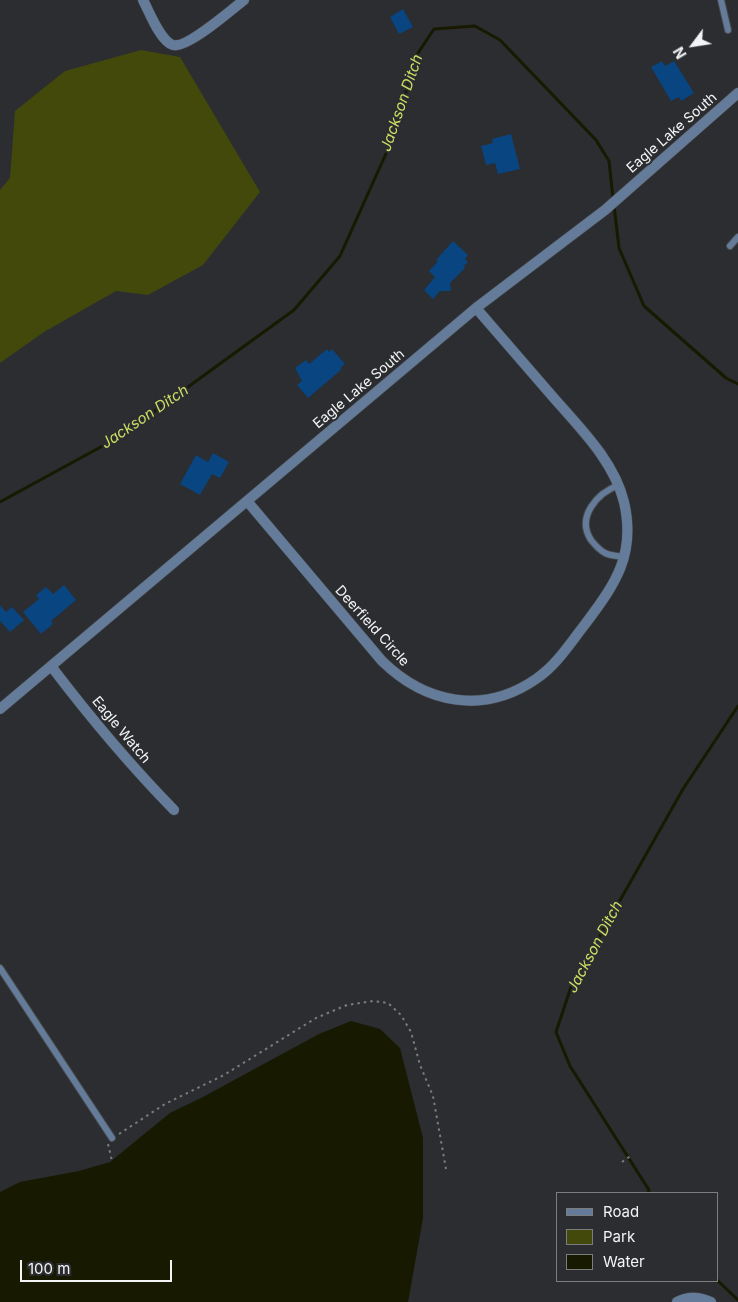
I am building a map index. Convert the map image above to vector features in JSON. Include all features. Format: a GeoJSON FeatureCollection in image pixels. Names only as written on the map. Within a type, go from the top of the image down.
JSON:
{"type":"FeatureCollection","features":[{"type":"Feature","properties":{"kind":"street"},"geometry":{"type":"LineString","coordinates":[[143,0],[163,38],[172,45],[182,44],[204,31],[244,0]]}},
{"type":"Feature","properties":{"kind":"street","name":"Eagle Lake South"},"geometry":{"type":"LineString","coordinates":[[0,709],[476,308],[605,210],[738,94]]}},
{"type":"Feature","properties":{"kind":"street","name":"Deerfield Circle"},"geometry":{"type":"LineString","coordinates":[[246,502],[382,661],[406,682],[434,695],[465,701],[511,693],[537,678],[559,658],[596,610],[619,574],[626,547],[627,518],[618,485],[607,463],[588,438],[476,308]]}},
{"type":"Feature","properties":{"kind":"street","name":"Eagle Watch"},"geometry":{"type":"LineString","coordinates":[[51,666],[152,788],[174,810]]}},
{"type":"Feature","properties":{"kind":"street"},"geometry":{"type":"LineString","coordinates":[[681,1300],[696,1298],[711,1302]]}},
{"type":"Feature","properties":{"kind":"lane"},"geometry":{"type":"LineString","coordinates":[[721,0],[728,30]]}},
{"type":"Feature","properties":{"kind":"lane"},"geometry":{"type":"LineString","coordinates":[[730,246],[738,237]]}},
{"type":"Feature","properties":{"kind":"lane"},"geometry":{"type":"LineString","coordinates":[[618,485],[609,490],[592,505],[586,514],[585,523],[588,534],[595,545],[604,553],[624,557]]}},
{"type":"Feature","properties":{"kind":"lane"},"geometry":{"type":"LineString","coordinates":[[0,968],[112,1138]]}},
{"type":"Feature","properties":{"kind":"path"},"geometry":{"type":"LineString","coordinates":[[112,1161],[107,1144],[112,1138],[165,1104],[224,1075],[316,1018],[347,1005],[373,1001],[388,1003],[401,1015],[411,1032],[420,1065],[433,1096],[446,1169]]}},
{"type":"Feature","properties":{"kind":"path"},"geometry":{"type":"LineString","coordinates":[[622,1162],[632,1155]]}},
{"type":"Feature","properties":{"kind":"green space"},"geometry":{"type":"Polygon","coordinates":[[[141,50],[180,57],[260,192],[203,265],[148,295],[116,291],[44,332],[0,363],[0,190],[10,178],[15,111],[65,71],[141,50]]]}},
{"type":"Feature","properties":{"kind":"water"},"geometry":{"type":"Polygon","coordinates":[[[351,1021],[380,1029],[400,1048],[423,1138],[423,1218],[408,1302],[0,1302],[0,1192],[20,1182],[79,1171],[110,1162],[170,1113],[319,1034],[351,1021]]]}},
{"type":"Feature","properties":{"kind":"building"},"geometry":{"type":"Polygon","coordinates":[[[403,9],[413,27],[399,34],[390,17],[403,9]]]}},
{"type":"Feature","properties":{"kind":"building"},"geometry":{"type":"Polygon","coordinates":[[[662,61],[665,66],[674,61],[694,93],[681,101],[679,97],[671,101],[651,67],[662,61]]]}},
{"type":"Feature","properties":{"kind":"building"},"geometry":{"type":"Polygon","coordinates":[[[511,134],[520,169],[498,174],[495,163],[486,165],[481,146],[493,143],[492,139],[511,134]]]}},
{"type":"Feature","properties":{"kind":"building"},"geometry":{"type":"Polygon","coordinates":[[[453,241],[468,255],[465,259],[468,262],[464,266],[465,268],[450,283],[451,291],[440,291],[433,299],[424,290],[435,277],[429,271],[453,241]]]}},
{"type":"Feature","properties":{"kind":"building"},"geometry":{"type":"Polygon","coordinates":[[[327,349],[329,352],[332,349],[345,364],[340,368],[342,369],[308,398],[297,385],[302,381],[295,368],[306,360],[309,364],[327,349]]]}},
{"type":"Feature","properties":{"kind":"building"},"geometry":{"type":"Polygon","coordinates":[[[213,453],[229,462],[220,478],[212,474],[200,495],[180,484],[196,455],[208,462],[213,453]]]}},
{"type":"Feature","properties":{"kind":"building"},"geometry":{"type":"Polygon","coordinates":[[[64,585],[76,600],[51,621],[53,624],[41,634],[23,612],[39,599],[36,595],[46,587],[53,594],[64,585]]]}},
{"type":"Feature","properties":{"kind":"building"},"geometry":{"type":"Polygon","coordinates":[[[0,605],[6,612],[12,607],[24,620],[10,632],[0,621],[0,605]]]}},
{"type":"Feature","properties":{"kind":"waterway","name":"Jackson Ditch"},"geometry":{"type":"LineString","coordinates":[[0,502],[119,437],[294,310],[340,256],[393,138],[416,56],[434,29],[475,26],[500,40],[596,140],[609,161],[613,198]]}},
{"type":"Feature","properties":{"kind":"waterway","name":"Jackson Ditch"},"geometry":{"type":"LineString","coordinates":[[614,205],[619,248],[644,306],[726,378],[738,384]]}},
{"type":"Feature","properties":{"kind":"waterway","name":"Jackson Ditch"},"geometry":{"type":"LineString","coordinates":[[648,1192],[649,1190],[570,1066],[556,1032],[571,987],[683,789],[738,706]]}},
{"type":"Feature","properties":{"kind":"waterway","name":"Jackson Ditch"},"geometry":{"type":"LineString","coordinates":[[718,1281],[738,1300]]}}]}
